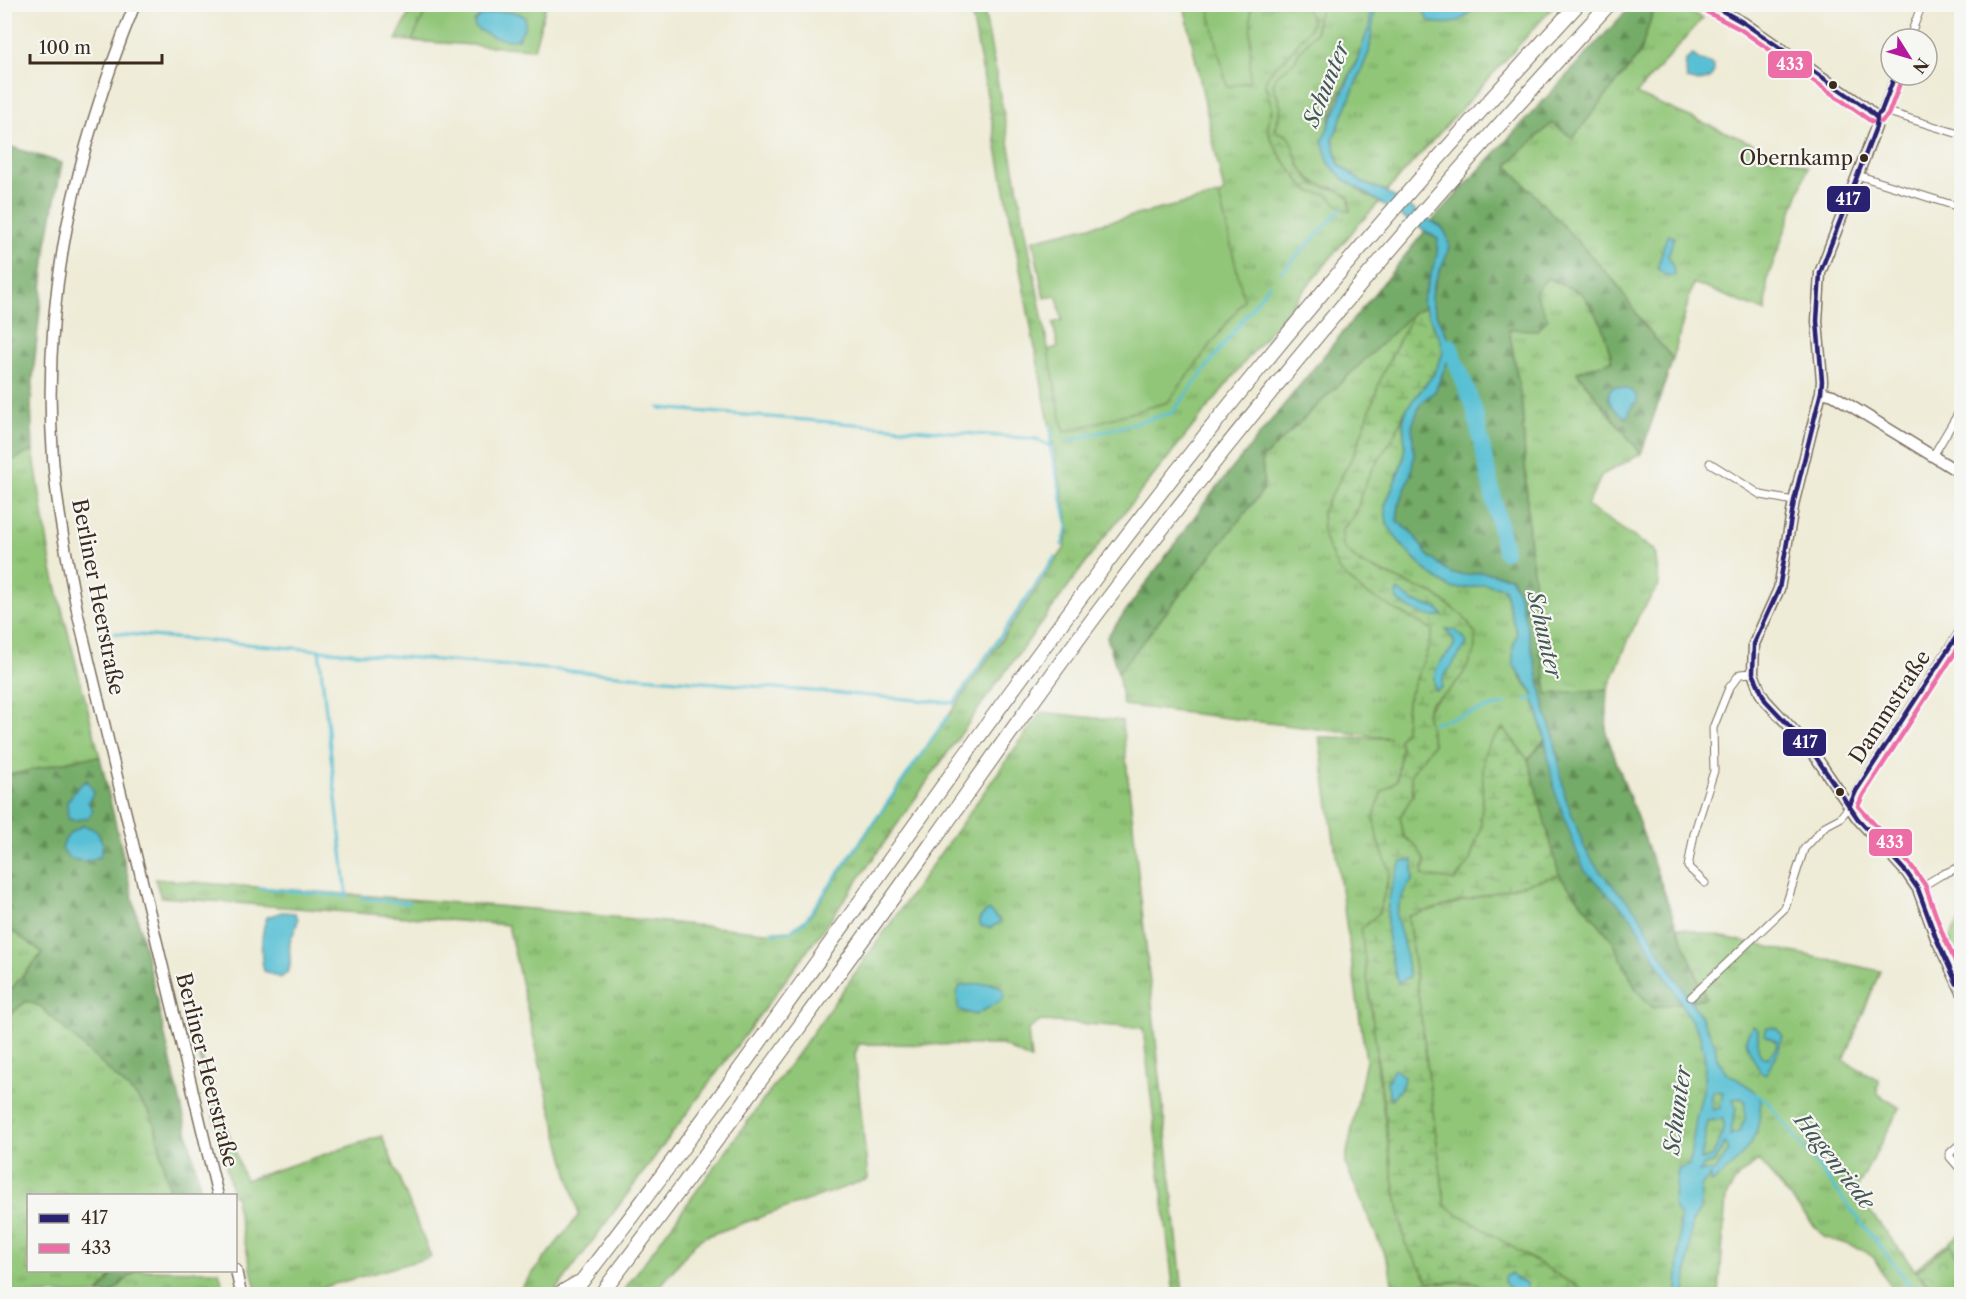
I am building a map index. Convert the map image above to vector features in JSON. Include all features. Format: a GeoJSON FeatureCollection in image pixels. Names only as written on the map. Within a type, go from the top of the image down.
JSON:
{"type":"FeatureCollection","features":[{"type":"Feature","properties":{"kind":"highway"},"geometry":{"type":"LineString","coordinates":[[572,1294],[723,1093],[1060,625],[1173,476],[1333,279],[1482,108],[1578,4]]}},
{"type":"Feature","properties":{"kind":"highway"},"geometry":{"type":"LineString","coordinates":[[601,1294],[789,1042],[1105,603],[1271,391],[1364,279],[1501,121],[1609,4]]}},
{"type":"Feature","properties":{"kind":"highway"},"geometry":{"type":"LineString","coordinates":[[560,1294],[583,1280]]}},
{"type":"Feature","properties":{"kind":"main road","name":"Berliner Heerstraße"},"geometry":{"type":"LineString","coordinates":[[135,4],[109,71],[81,158],[67,219],[57,286],[52,348],[53,458],[78,615],[218,1194]]}},
{"type":"Feature","properties":{"kind":"main road"},"geometry":{"type":"LineString","coordinates":[[1709,4],[1744,23],[1876,116],[1876,127],[1820,273],[1817,321],[1821,392],[1794,501],[1779,589],[1754,644],[1753,673],[1765,700],[1809,747],[1849,807],[1907,873],[1918,889],[1941,952],[1962,992]]}},
{"type":"Feature","properties":{"kind":"main road"},"geometry":{"type":"LineString","coordinates":[[1821,392],[1833,395],[1962,474]]}},
{"type":"Feature","properties":{"kind":"main road"},"geometry":{"type":"LineString","coordinates":[[236,1272],[241,1294]]}},
{"type":"Feature","properties":{"kind":"street"},"geometry":{"type":"LineString","coordinates":[[1913,27],[1922,4]]}},
{"type":"Feature","properties":{"kind":"street"},"geometry":{"type":"LineString","coordinates":[[1876,116],[1881,112],[1890,87]]}},
{"type":"Feature","properties":{"kind":"street"},"geometry":{"type":"LineString","coordinates":[[1876,116],[1888,112],[1962,135]]}},
{"type":"Feature","properties":{"kind":"street"},"geometry":{"type":"LineString","coordinates":[[1857,175],[1962,208]]}},
{"type":"Feature","properties":{"kind":"street"},"geometry":{"type":"LineString","coordinates":[[1933,456],[1962,407]]}},
{"type":"Feature","properties":{"kind":"street"},"geometry":{"type":"LineString","coordinates":[[1710,463],[1761,495],[1794,501]]}},
{"type":"Feature","properties":{"kind":"street","name":"Dammstraße"},"geometry":{"type":"LineString","coordinates":[[1849,807],[1856,791],[1962,627]]}},
{"type":"Feature","properties":{"kind":"street"},"geometry":{"type":"LineString","coordinates":[[1705,883],[1688,867],[1694,834],[1714,771],[1713,728],[1729,688],[1740,674],[1753,673]]}},
{"type":"Feature","properties":{"kind":"street"},"geometry":{"type":"LineString","coordinates":[[1691,997],[1785,908],[1804,849],[1825,826],[1840,818],[1849,807]]}},
{"type":"Feature","properties":{"kind":"street"},"geometry":{"type":"LineString","coordinates":[[1918,889],[1962,866]]}},
{"type":"Feature","properties":{"kind":"street"},"geometry":{"type":"LineString","coordinates":[[1962,1142],[1950,1153],[1950,1157],[1962,1171]]}},
{"type":"Feature","properties":{"kind":"green space"},"geometry":{"type":"Polygon","coordinates":[[[1672,4],[1703,18],[1636,94],[1808,167],[1767,280],[1766,312],[1693,283],[1673,359],[1507,165],[1552,123],[1573,138],[1640,53],[1655,5],[1672,4]]]}},
{"type":"Feature","properties":{"kind":"green space"},"geometry":{"type":"Polygon","coordinates":[[[413,5],[429,5],[412,41],[396,40],[413,5]]]}},
{"type":"Feature","properties":{"kind":"green space"},"geometry":{"type":"Polygon","coordinates":[[[429,5],[546,5],[534,49],[412,41],[429,5]]]}},
{"type":"Feature","properties":{"kind":"green space"},"geometry":{"type":"Polygon","coordinates":[[[970,5],[983,5],[1064,432],[1219,195],[1224,192],[1184,5],[1304,5],[1312,20],[1310,28],[1267,77],[1265,86],[1272,107],[1268,126],[1270,137],[1282,158],[1304,187],[1314,193],[1326,194],[1346,211],[1350,211],[1332,187],[1322,185],[1307,176],[1297,162],[1286,135],[1275,132],[1280,114],[1279,99],[1273,85],[1275,77],[1295,61],[1297,54],[1316,32],[1317,17],[1323,5],[1370,5],[1368,33],[1330,120],[1329,163],[1364,194],[1380,202],[1357,226],[1243,364],[1106,535],[984,701],[827,924],[560,1285],[552,1294],[516,1294],[579,1215],[544,1082],[508,925],[161,897],[155,879],[532,909],[765,932],[791,930],[810,916],[1064,549],[1069,528],[970,5]]]}},
{"type":"Feature","properties":{"kind":"green space"},"geometry":{"type":"Polygon","coordinates":[[[1208,5],[1251,5],[1250,81],[1227,87],[1208,5]]]}},
{"type":"Feature","properties":{"kind":"green space"},"geometry":{"type":"Polygon","coordinates":[[[1304,5],[1323,5],[1317,17],[1316,32],[1295,61],[1275,77],[1273,85],[1281,107],[1275,131],[1286,135],[1291,140],[1299,165],[1308,178],[1319,186],[1338,190],[1349,197],[1350,211],[1346,211],[1326,194],[1314,193],[1304,187],[1282,158],[1270,137],[1268,126],[1272,107],[1265,86],[1267,77],[1310,28],[1312,20],[1304,5]]]}},
{"type":"Feature","properties":{"kind":"green space"},"geometry":{"type":"Polygon","coordinates":[[[1375,5],[1555,5],[1386,192],[1363,183],[1339,164],[1333,139],[1369,52],[1375,5]]]}},
{"type":"Feature","properties":{"kind":"green space"},"geometry":{"type":"Polygon","coordinates":[[[1632,5],[1655,5],[1640,53],[1573,138],[1552,123],[1507,165],[1616,283],[1647,329],[1673,359],[1641,454],[1577,372],[1612,361],[1602,324],[1582,293],[1547,278],[1535,293],[1548,319],[1537,330],[1509,329],[1522,405],[1529,537],[1547,694],[1608,689],[1606,733],[1677,927],[1706,998],[1653,1008],[1637,991],[1612,940],[1559,875],[1528,760],[1545,739],[1554,737],[1547,717],[1518,592],[1511,577],[1481,572],[1468,575],[1452,574],[1427,555],[1413,534],[1397,521],[1399,504],[1410,477],[1414,457],[1412,426],[1420,404],[1435,391],[1453,348],[1432,300],[1435,282],[1449,250],[1441,227],[1432,221],[1632,5]]]}},
{"type":"Feature","properties":{"kind":"green space"},"geometry":{"type":"Polygon","coordinates":[[[5,145],[62,163],[47,243],[34,367],[31,404],[33,450],[5,464],[5,145]]]}},
{"type":"Feature","properties":{"kind":"green space"},"geometry":{"type":"Polygon","coordinates":[[[1219,195],[1244,300],[1168,402],[1064,432],[1048,350],[1058,347],[1053,323],[1062,320],[1057,296],[1044,298],[1033,240],[1219,195]]]}},
{"type":"Feature","properties":{"kind":"green space"},"geometry":{"type":"Polygon","coordinates":[[[1425,231],[1438,239],[1437,255],[1422,302],[1425,307],[1413,313],[1262,459],[1264,489],[1118,673],[1107,637],[1206,501],[1425,231]]]}},
{"type":"Feature","properties":{"kind":"green space"},"geometry":{"type":"Polygon","coordinates":[[[1547,278],[1582,293],[1602,324],[1612,361],[1577,373],[1641,454],[1602,475],[1587,506],[1655,551],[1659,585],[1639,615],[1608,689],[1547,695],[1529,537],[1522,405],[1509,328],[1537,330],[1535,293],[1547,278]]]}},
{"type":"Feature","properties":{"kind":"green space"},"geometry":{"type":"Polygon","coordinates":[[[1425,307],[1441,341],[1443,353],[1433,375],[1407,408],[1390,443],[1372,470],[1361,493],[1357,512],[1342,530],[1343,547],[1360,563],[1437,596],[1463,616],[1476,635],[1474,654],[1461,677],[1448,692],[1430,703],[1426,712],[1433,744],[1411,774],[1413,795],[1400,817],[1404,837],[1416,846],[1425,861],[1422,875],[1455,881],[1469,863],[1481,827],[1484,754],[1503,728],[1528,760],[1559,875],[1408,916],[1445,1206],[1589,1294],[1488,1294],[1473,1282],[1428,1281],[1405,1243],[1393,1178],[1361,929],[1379,913],[1387,885],[1390,872],[1377,838],[1374,817],[1381,793],[1397,780],[1401,747],[1399,739],[1405,731],[1407,702],[1426,655],[1433,630],[1363,592],[1338,569],[1324,538],[1322,512],[1355,452],[1383,373],[1413,313],[1425,307]]]}},
{"type":"Feature","properties":{"kind":"green space"},"geometry":{"type":"Polygon","coordinates":[[[1413,313],[1383,373],[1355,452],[1322,512],[1324,538],[1396,610],[1433,630],[1426,655],[1407,702],[1405,731],[1399,739],[1401,747],[1397,780],[1381,793],[1385,855],[1390,872],[1379,913],[1376,1058],[1405,1243],[1441,1283],[1473,1283],[1479,1285],[1488,1294],[1394,1294],[1389,1265],[1345,1163],[1366,1060],[1319,737],[1390,738],[1123,705],[1118,673],[1264,489],[1262,459],[1413,313]]]}},
{"type":"Feature","properties":{"kind":"green space"},"geometry":{"type":"Polygon","coordinates":[[[1407,408],[1403,422],[1405,444],[1403,461],[1385,506],[1402,546],[1430,574],[1451,588],[1467,588],[1484,584],[1504,588],[1517,635],[1513,647],[1520,677],[1532,692],[1545,739],[1528,760],[1504,728],[1484,754],[1481,827],[1469,863],[1454,881],[1422,875],[1416,846],[1404,837],[1400,817],[1413,795],[1411,774],[1433,744],[1426,712],[1457,682],[1474,654],[1437,596],[1360,563],[1343,547],[1342,530],[1357,512],[1361,493],[1372,470],[1390,443],[1407,408]]]}},
{"type":"Feature","properties":{"kind":"green space"},"geometry":{"type":"Polygon","coordinates":[[[33,450],[52,570],[100,757],[82,758],[5,776],[4,464],[33,450]]]}},
{"type":"Feature","properties":{"kind":"green space"},"geometry":{"type":"Polygon","coordinates":[[[1041,712],[1122,721],[1183,1294],[1174,1294],[1143,1028],[1041,1021],[1028,1030],[1031,1060],[1002,1045],[859,1044],[855,1054],[868,1179],[704,1237],[694,1244],[654,1294],[621,1294],[806,1042],[1041,712]]]}},
{"type":"Feature","properties":{"kind":"green space"},"geometry":{"type":"Polygon","coordinates":[[[100,757],[202,1194],[168,1194],[155,1126],[149,1112],[136,1096],[40,1006],[26,1001],[5,1019],[5,996],[43,953],[5,926],[5,776],[82,758],[100,757]]]}},
{"type":"Feature","properties":{"kind":"green space"},"geometry":{"type":"Polygon","coordinates":[[[1559,875],[1612,940],[1637,991],[1706,998],[1677,927],[1880,971],[1844,1061],[1879,1080],[1878,1094],[1900,1108],[1855,1192],[1934,1294],[1893,1294],[1874,1258],[1862,1249],[1824,1237],[1758,1160],[1738,1177],[1726,1196],[1719,1294],[1589,1294],[1445,1207],[1408,916],[1559,875]]]}},
{"type":"Feature","properties":{"kind":"green space"},"geometry":{"type":"Polygon","coordinates":[[[1962,917],[1961,973],[1948,941],[1962,917]]]}},
{"type":"Feature","properties":{"kind":"green space"},"geometry":{"type":"Polygon","coordinates":[[[5,926],[43,952],[5,996],[5,926]]]}},
{"type":"Feature","properties":{"kind":"green space"},"geometry":{"type":"Polygon","coordinates":[[[27,1001],[40,1006],[136,1096],[149,1112],[155,1126],[168,1194],[27,1194],[27,1272],[114,1272],[98,1294],[5,1294],[5,1019],[27,1001]]]}},
{"type":"Feature","properties":{"kind":"green space"},"geometry":{"type":"Polygon","coordinates":[[[195,1039],[245,1180],[382,1136],[431,1257],[299,1294],[257,1294],[237,1209],[237,1194],[233,1194],[195,1039]]]}},
{"type":"Feature","properties":{"kind":"green space"},"geometry":{"type":"Polygon","coordinates":[[[1961,1233],[1961,1247],[1957,1251],[1961,1260],[1961,1294],[1936,1294],[1916,1268],[1961,1233]]]}},
{"type":"Feature","properties":{"kind":"green space"},"geometry":{"type":"Polygon","coordinates":[[[1950,1244],[1961,1265],[1961,1294],[1937,1294],[1917,1271],[1950,1244]]]}},
{"type":"Feature","properties":{"kind":"green space"},"geometry":{"type":"Polygon","coordinates":[[[114,1272],[135,1272],[110,1294],[98,1294],[114,1272]]]}},
{"type":"Feature","properties":{"kind":"green space"},"geometry":{"type":"Polygon","coordinates":[[[134,1272],[219,1272],[225,1294],[110,1294],[134,1272]]]}},
{"type":"Feature","properties":{"kind":"water"},"geometry":{"type":"Polygon","coordinates":[[[1370,5],[1375,5],[1369,52],[1333,139],[1339,164],[1363,183],[1386,192],[1441,227],[1447,235],[1449,244],[1448,252],[1433,287],[1431,301],[1453,348],[1435,391],[1420,404],[1412,426],[1414,457],[1410,477],[1399,504],[1397,521],[1413,534],[1427,555],[1452,574],[1468,575],[1481,572],[1510,577],[1522,606],[1547,717],[1554,737],[1565,796],[1585,849],[1597,868],[1639,914],[1662,956],[1700,1015],[1715,1044],[1717,1059],[1726,1072],[1751,1088],[1761,1100],[1758,1126],[1750,1144],[1724,1173],[1710,1183],[1710,1175],[1701,1187],[1701,1207],[1692,1223],[1685,1294],[1677,1294],[1680,1218],[1673,1205],[1678,1169],[1689,1165],[1704,1086],[1705,1059],[1700,1036],[1632,918],[1585,871],[1554,789],[1545,739],[1532,692],[1513,664],[1513,647],[1517,635],[1504,588],[1484,584],[1468,588],[1451,588],[1430,574],[1402,546],[1387,524],[1385,506],[1403,461],[1405,444],[1403,422],[1407,408],[1433,375],[1443,353],[1441,341],[1422,302],[1437,255],[1438,239],[1343,179],[1329,163],[1322,141],[1358,58],[1370,24],[1370,5]],[[1713,1091],[1711,1104],[1713,1110],[1720,1108],[1723,1092],[1713,1091]],[[1741,1098],[1733,1099],[1736,1109],[1730,1135],[1739,1132],[1745,1119],[1745,1101],[1741,1098]],[[1723,1119],[1708,1121],[1701,1160],[1711,1157],[1723,1129],[1723,1119]],[[1725,1143],[1713,1163],[1704,1165],[1699,1172],[1716,1171],[1729,1150],[1725,1143]]]}},
{"type":"Feature","properties":{"kind":"water"},"geometry":{"type":"Polygon","coordinates":[[[1420,5],[1477,5],[1462,19],[1445,24],[1430,22],[1420,5]]]}},
{"type":"Feature","properties":{"kind":"water"},"geometry":{"type":"Polygon","coordinates":[[[501,11],[518,13],[525,17],[525,26],[518,39],[507,40],[495,37],[475,27],[474,22],[480,16],[501,11]]]}},
{"type":"Feature","properties":{"kind":"water"},"geometry":{"type":"Polygon","coordinates":[[[1693,55],[1713,65],[1714,71],[1710,78],[1698,82],[1687,79],[1685,61],[1693,55]]]}},
{"type":"Feature","properties":{"kind":"water"},"geometry":{"type":"Polygon","coordinates":[[[1668,235],[1674,237],[1668,256],[1675,276],[1665,275],[1657,268],[1668,235]]]}},
{"type":"Feature","properties":{"kind":"water"},"geometry":{"type":"Polygon","coordinates":[[[1615,386],[1628,389],[1637,396],[1637,402],[1632,405],[1627,418],[1610,402],[1610,389],[1615,386]]]}},
{"type":"Feature","properties":{"kind":"water"},"geometry":{"type":"Polygon","coordinates":[[[1398,590],[1413,601],[1438,609],[1443,615],[1431,616],[1412,610],[1396,599],[1398,590]]]}},
{"type":"Feature","properties":{"kind":"water"},"geometry":{"type":"Polygon","coordinates":[[[1446,629],[1459,633],[1467,644],[1443,678],[1442,687],[1436,691],[1435,671],[1454,646],[1454,640],[1446,629]]]}},
{"type":"Feature","properties":{"kind":"water"},"geometry":{"type":"Polygon","coordinates":[[[87,780],[94,792],[88,802],[93,811],[88,818],[68,819],[67,802],[77,788],[87,780]]]}},
{"type":"Feature","properties":{"kind":"water"},"geometry":{"type":"Polygon","coordinates":[[[84,825],[97,831],[103,844],[100,857],[85,861],[70,859],[62,849],[63,844],[70,834],[84,825]]]}},
{"type":"Feature","properties":{"kind":"water"},"geometry":{"type":"Polygon","coordinates":[[[1413,860],[1413,879],[1404,892],[1396,914],[1409,977],[1398,983],[1388,936],[1388,908],[1390,893],[1401,862],[1413,860]]]}},
{"type":"Feature","properties":{"kind":"water"},"geometry":{"type":"Polygon","coordinates":[[[988,910],[1000,920],[990,928],[981,926],[979,919],[988,910]]]}},
{"type":"Feature","properties":{"kind":"water"},"geometry":{"type":"Polygon","coordinates":[[[282,912],[295,913],[298,919],[289,947],[290,967],[280,978],[264,971],[262,944],[267,917],[282,912]]]}},
{"type":"Feature","properties":{"kind":"water"},"geometry":{"type":"Polygon","coordinates":[[[990,983],[999,986],[1004,991],[1004,997],[1000,1001],[975,1015],[958,1008],[957,994],[960,986],[990,983]]]}},
{"type":"Feature","properties":{"kind":"water"},"geometry":{"type":"Polygon","coordinates":[[[1753,1026],[1758,1030],[1758,1049],[1761,1056],[1768,1058],[1776,1048],[1777,1042],[1765,1035],[1767,1027],[1776,1028],[1783,1036],[1778,1052],[1766,1074],[1758,1068],[1747,1043],[1748,1034],[1753,1026]]]}},
{"type":"Feature","properties":{"kind":"water"},"geometry":{"type":"Polygon","coordinates":[[[1394,1069],[1404,1076],[1400,1089],[1390,1099],[1387,1082],[1394,1069]]]}},
{"type":"Feature","properties":{"kind":"water"},"geometry":{"type":"Polygon","coordinates":[[[1511,1273],[1516,1279],[1527,1284],[1524,1294],[1512,1294],[1511,1289],[1504,1282],[1504,1277],[1511,1273]]]}},
{"type":"Feature","properties":{"kind":"waterway"},"geometry":{"type":"LineString","coordinates":[[1282,272],[1342,208]]}},
{"type":"Feature","properties":{"kind":"waterway"},"geometry":{"type":"LineString","coordinates":[[1068,441],[1172,413],[1269,285]]}},
{"type":"Feature","properties":{"kind":"waterway"},"geometry":{"type":"LineString","coordinates":[[1450,346],[1474,409],[1505,551]]}},
{"type":"Feature","properties":{"kind":"waterway"},"geometry":{"type":"LineString","coordinates":[[659,408],[1036,439],[1053,446]]}},
{"type":"Feature","properties":{"kind":"waterway"},"geometry":{"type":"LineString","coordinates":[[1051,426],[1050,446],[1068,527],[1062,545]]}},
{"type":"Feature","properties":{"kind":"waterway"},"geometry":{"type":"LineString","coordinates":[[114,633],[954,703],[1055,557]]}},
{"type":"Feature","properties":{"kind":"waterway"},"geometry":{"type":"LineString","coordinates":[[259,888],[347,896],[319,650]]}},
{"type":"Feature","properties":{"kind":"waterway"},"geometry":{"type":"LineString","coordinates":[[1526,700],[1536,698]]}},
{"type":"Feature","properties":{"kind":"waterway"},"geometry":{"type":"LineString","coordinates":[[1433,723],[1505,704]]}},
{"type":"Feature","properties":{"kind":"waterway"},"geometry":{"type":"LineString","coordinates":[[771,933],[789,932],[804,922],[948,716]]}},
{"type":"Feature","properties":{"kind":"waterway"},"geometry":{"type":"LineString","coordinates":[[361,898],[410,903]]}},
{"type":"Feature","properties":{"kind":"waterway","name":"Hagenriede"},"geometry":{"type":"LineString","coordinates":[[1755,1094],[1767,1101],[1917,1294]]}},
{"type":"Feature","properties":{"kind":"transit line","name":"417"},"geometry":{"type":"LineString","coordinates":[[1710,4],[1744,23],[1865,107],[1877,118],[1876,127],[1820,273],[1817,321],[1821,392],[1794,501],[1779,589],[1754,644],[1753,673],[1765,700],[1809,747],[1858,819],[1907,873],[1918,889],[1936,938],[1957,984]]}},
{"type":"Feature","properties":{"kind":"transit line","name":"433"},"geometry":{"type":"LineString","coordinates":[[1705,11],[1740,29],[1872,122]]}},
{"type":"Feature","properties":{"kind":"transit line","name":"417"},"geometry":{"type":"LineString","coordinates":[[1876,116],[1881,112],[1890,87]]}},
{"type":"Feature","properties":{"kind":"transit line","name":"433"},"geometry":{"type":"LineString","coordinates":[[1881,122],[1888,115],[1899,87]]}},
{"type":"Feature","properties":{"kind":"transit line","name":"417"},"geometry":{"type":"LineString","coordinates":[[1849,807],[1856,791],[1962,628]]}},
{"type":"Feature","properties":{"kind":"transit line","name":"433"},"geometry":{"type":"LineString","coordinates":[[1962,642],[1858,806],[1913,868],[1925,885],[1943,935],[1962,976]]}},
{"type":"Feature","properties":{"kind":"place","name":"Obernkamp"},"geometry":{"type":"Point","coordinates":[1864,158]}},
{"type":"Feature","properties":{"kind":"water label","name":"Schunter"},"geometry":{"type":"Point","coordinates":[1326,84]}},
{"type":"Feature","properties":{"kind":"water label","name":"Schunter"},"geometry":{"type":"Point","coordinates":[1545,635]}},
{"type":"Feature","properties":{"kind":"water label","name":"Schunter"},"geometry":{"type":"Point","coordinates":[1677,1110]}}]}
